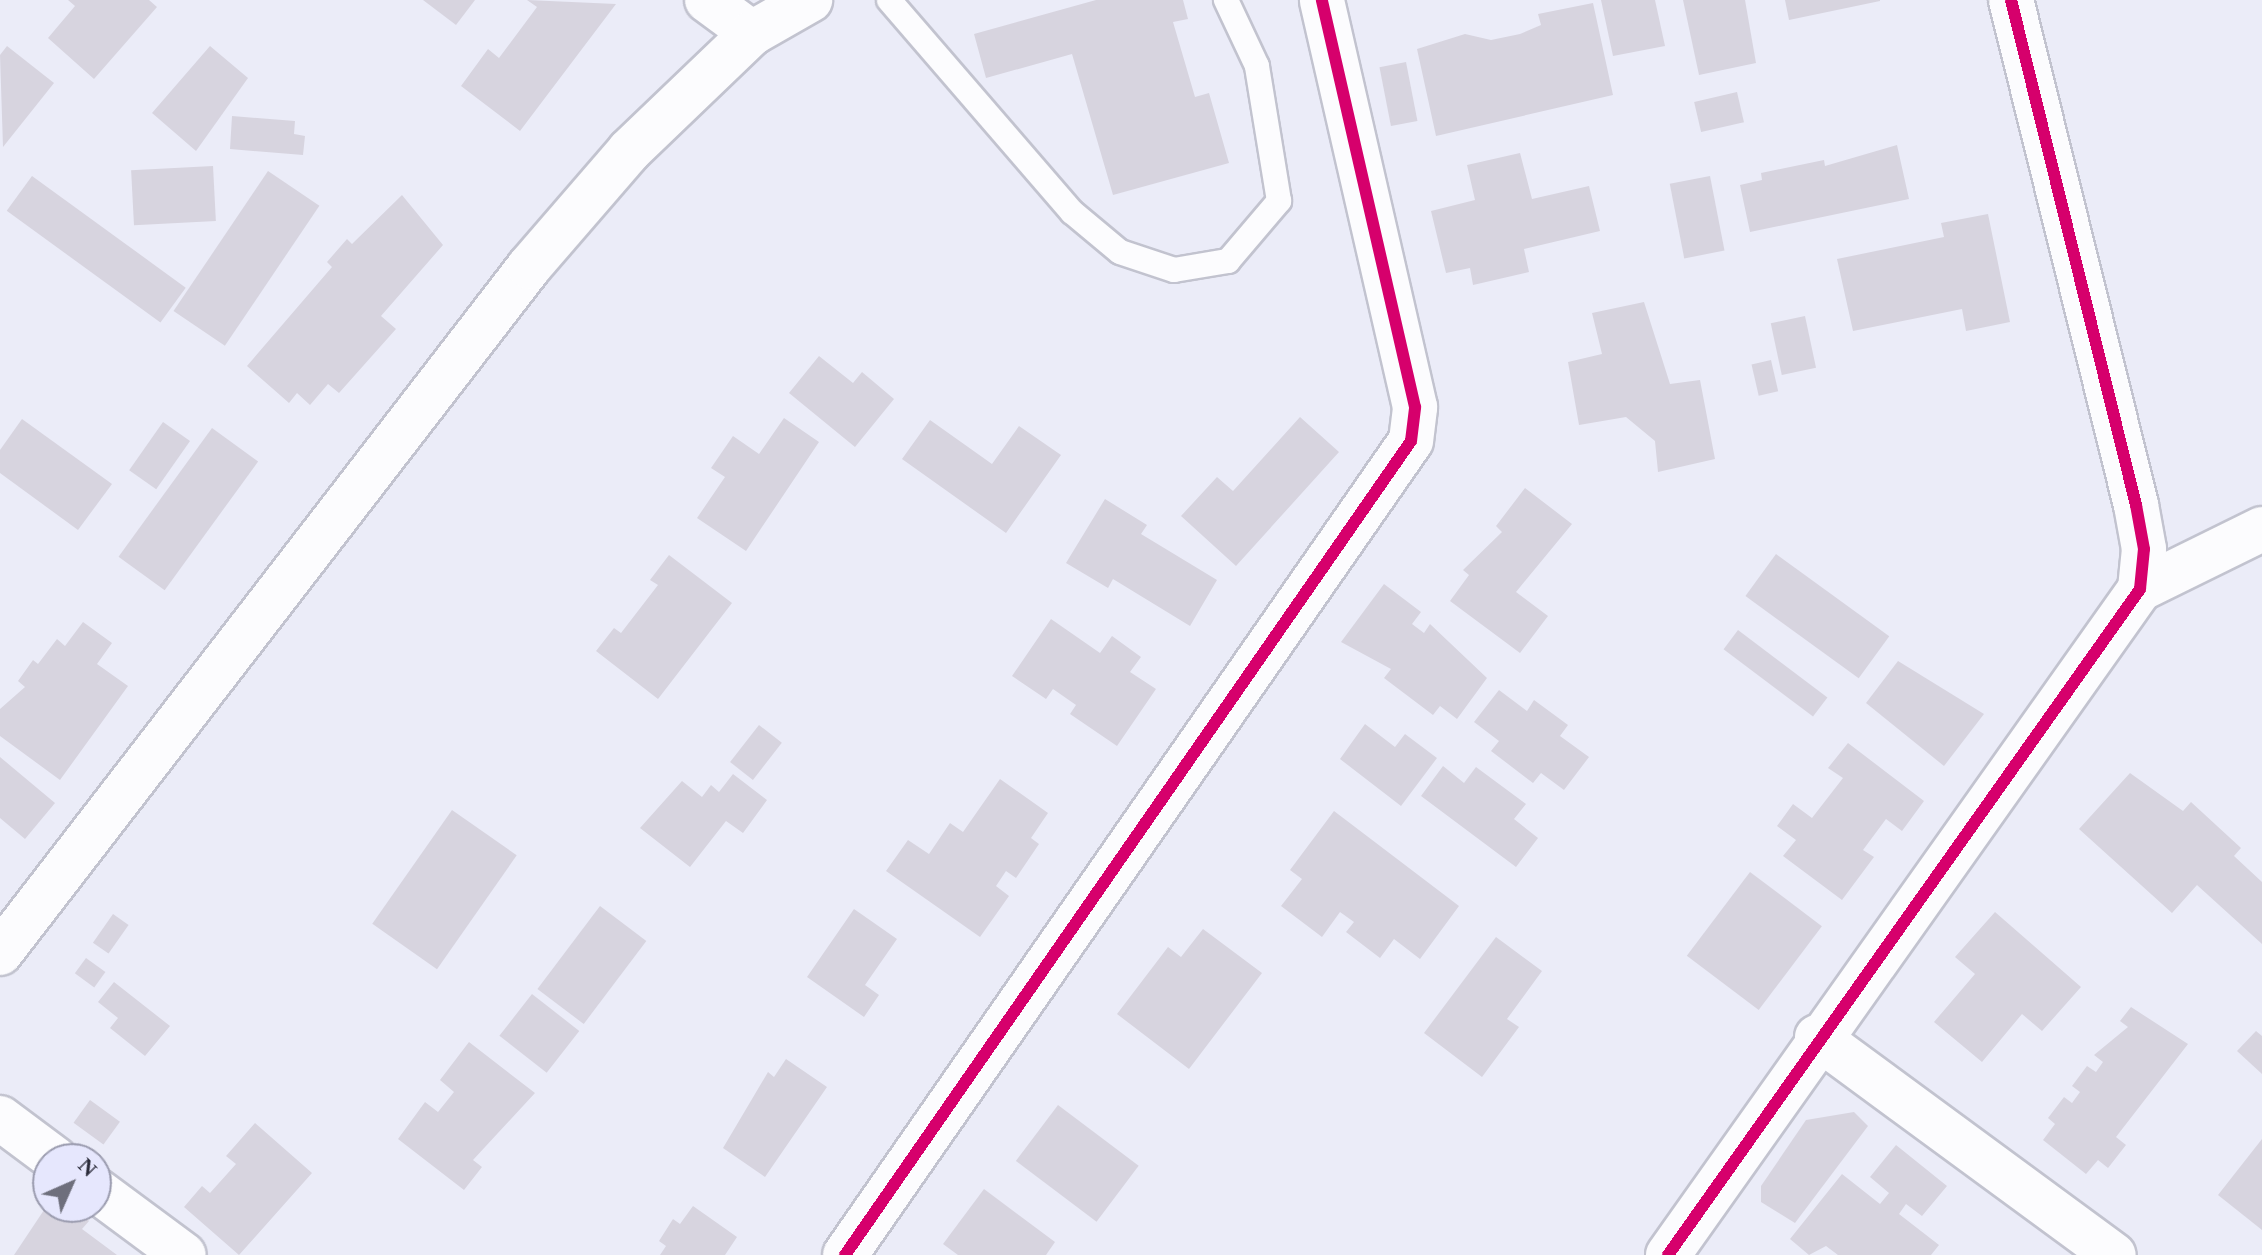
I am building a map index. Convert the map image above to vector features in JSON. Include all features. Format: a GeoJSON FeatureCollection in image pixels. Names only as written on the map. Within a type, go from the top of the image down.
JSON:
{"type":"FeatureCollection","features":[{"type":"Feature","properties":{"kind":"street"},"geometry":{"type":"LineString","coordinates":[[707,0],[752,33]]}},
{"type":"Feature","properties":{"kind":"street"},"geometry":{"type":"LineString","coordinates":[[0,953],[529,267],[629,151],[752,33],[810,0]]}},
{"type":"Feature","properties":{"kind":"street"},"geometry":{"type":"LineString","coordinates":[[845,1255],[1411,441],[1415,407],[1322,0]]}},
{"type":"Feature","properties":{"kind":"street"},"geometry":{"type":"LineString","coordinates":[[2011,0],[2136,505],[2144,549],[2140,589]]}},
{"type":"Feature","properties":{"kind":"street"},"geometry":{"type":"LineString","coordinates":[[1668,1255],[1817,1037],[2140,589],[2262,529]]}},
{"type":"Feature","properties":{"kind":"street"},"geometry":{"type":"LineString","coordinates":[[1817,1037],[2114,1255]]}},
{"type":"Feature","properties":{"kind":"street"},"geometry":{"type":"LineString","coordinates":[[0,1118],[34,1143]]}},
{"type":"Feature","properties":{"kind":"street"},"geometry":{"type":"LineString","coordinates":[[112,1202],[184,1255]]}},
{"type":"Feature","properties":{"kind":"lane"},"geometry":{"type":"LineString","coordinates":[[889,0],[1072,212],[1120,252],[1174,270],[1228,261],[1279,201],[1257,66],[1226,0]]}},
{"type":"Feature","properties":{"kind":"building"},"geometry":{"type":"Polygon","coordinates":[[[68,0],[149,0],[157,7],[94,79],[48,38],[75,6],[68,0]]]}},
{"type":"Feature","properties":{"kind":"building"},"geometry":{"type":"Polygon","coordinates":[[[423,0],[475,0],[456,25],[423,0]]]}},
{"type":"Feature","properties":{"kind":"building"},"geometry":{"type":"Polygon","coordinates":[[[527,0],[616,4],[520,131],[461,86],[488,49],[499,58],[537,7],[527,0]]]}},
{"type":"Feature","properties":{"kind":"building"},"geometry":{"type":"Polygon","coordinates":[[[1096,0],[1183,0],[1188,19],[1173,22],[1195,97],[1209,93],[1229,163],[1113,195],[1072,54],[986,78],[974,34],[1096,0]]]}},
{"type":"Feature","properties":{"kind":"building"},"geometry":{"type":"Polygon","coordinates":[[[1601,0],[1655,0],[1665,46],[1613,56],[1601,0]]]}},
{"type":"Feature","properties":{"kind":"building"},"geometry":{"type":"Polygon","coordinates":[[[1683,0],[1745,0],[1756,63],[1699,75],[1683,0]]]}},
{"type":"Feature","properties":{"kind":"building"},"geometry":{"type":"Polygon","coordinates":[[[1785,0],[1880,0],[1880,1],[1789,20],[1785,0]]]}},
{"type":"Feature","properties":{"kind":"building"},"geometry":{"type":"Polygon","coordinates":[[[1593,3],[1613,95],[1436,136],[1417,49],[1465,34],[1491,40],[1520,34],[1541,25],[1538,14],[1593,3]]]}},
{"type":"Feature","properties":{"kind":"building"},"geometry":{"type":"Polygon","coordinates":[[[7,46],[54,83],[3,147],[0,55],[7,46]]]}},
{"type":"Feature","properties":{"kind":"building"},"geometry":{"type":"Polygon","coordinates":[[[210,46],[248,78],[196,151],[152,113],[210,46]]]}},
{"type":"Feature","properties":{"kind":"building"},"geometry":{"type":"Polygon","coordinates":[[[1406,62],[1417,121],[1391,126],[1379,67],[1406,62]]]}},
{"type":"Feature","properties":{"kind":"building"},"geometry":{"type":"Polygon","coordinates":[[[1737,92],[1744,122],[1701,132],[1694,102],[1737,92]]]}},
{"type":"Feature","properties":{"kind":"building"},"geometry":{"type":"Polygon","coordinates":[[[232,116],[295,121],[294,134],[305,136],[303,155],[230,149],[232,116]]]}},
{"type":"Feature","properties":{"kind":"building"},"geometry":{"type":"Polygon","coordinates":[[[1897,145],[1909,199],[1750,232],[1740,185],[1762,180],[1761,173],[1824,160],[1825,166],[1897,145]]]}},
{"type":"Feature","properties":{"kind":"building"},"geometry":{"type":"Polygon","coordinates":[[[1520,153],[1532,199],[1589,186],[1600,231],[1524,249],[1529,272],[1473,285],[1470,268],[1446,273],[1431,211],[1475,200],[1467,165],[1520,153]]]}},
{"type":"Feature","properties":{"kind":"building"},"geometry":{"type":"Polygon","coordinates":[[[213,166],[216,221],[134,225],[131,170],[213,166]]]}},
{"type":"Feature","properties":{"kind":"building"},"geometry":{"type":"Polygon","coordinates":[[[268,171],[319,206],[225,346],[173,311],[268,171]]]}},
{"type":"Feature","properties":{"kind":"building"},"geometry":{"type":"Polygon","coordinates":[[[32,176],[186,288],[160,322],[7,211],[32,176]]]}},
{"type":"Feature","properties":{"kind":"building"},"geometry":{"type":"Polygon","coordinates":[[[1710,176],[1725,251],[1684,258],[1670,184],[1710,176]]]}},
{"type":"Feature","properties":{"kind":"building"},"geometry":{"type":"Polygon","coordinates":[[[402,195],[443,245],[381,316],[396,329],[339,393],[328,384],[310,405],[297,393],[289,403],[247,366],[332,267],[327,262],[347,239],[352,244],[402,195]]]}},
{"type":"Feature","properties":{"kind":"building"},"geometry":{"type":"Polygon","coordinates":[[[1988,214],[2010,322],[1966,331],[1962,309],[1853,331],[1837,259],[1944,237],[1941,223],[1988,214]]]}},
{"type":"Feature","properties":{"kind":"building"},"geometry":{"type":"Polygon","coordinates":[[[1644,302],[1670,384],[1700,380],[1715,459],[1658,472],[1655,441],[1626,417],[1579,425],[1568,362],[1602,354],[1592,313],[1644,302]]]}},
{"type":"Feature","properties":{"kind":"building"},"geometry":{"type":"Polygon","coordinates":[[[1805,316],[1816,368],[1782,375],[1771,323],[1805,316]]]}},
{"type":"Feature","properties":{"kind":"building"},"geometry":{"type":"Polygon","coordinates":[[[819,356],[853,383],[862,372],[894,399],[855,447],[789,393],[819,356]]]}},
{"type":"Feature","properties":{"kind":"building"},"geometry":{"type":"Polygon","coordinates":[[[1771,360],[1778,391],[1759,396],[1752,364],[1771,360]]]}},
{"type":"Feature","properties":{"kind":"building"},"geometry":{"type":"Polygon","coordinates":[[[1300,417],[1339,452],[1236,566],[1181,516],[1217,477],[1233,491],[1300,417]]]}},
{"type":"Feature","properties":{"kind":"building"},"geometry":{"type":"Polygon","coordinates":[[[784,418],[819,442],[746,551],[697,518],[725,477],[711,468],[733,436],[759,454],[784,418]]]}},
{"type":"Feature","properties":{"kind":"building"},"geometry":{"type":"Polygon","coordinates":[[[22,419],[112,484],[78,530],[0,473],[0,450],[22,419]]]}},
{"type":"Feature","properties":{"kind":"building"},"geometry":{"type":"Polygon","coordinates":[[[930,420],[992,464],[1019,426],[1061,455],[1006,533],[902,459],[930,420]]]}},
{"type":"Feature","properties":{"kind":"building"},"geometry":{"type":"Polygon","coordinates":[[[163,422],[190,441],[156,489],[129,470],[163,422]]]}},
{"type":"Feature","properties":{"kind":"building"},"geometry":{"type":"Polygon","coordinates":[[[212,428],[258,462],[165,590],[119,557],[212,428]]]}},
{"type":"Feature","properties":{"kind":"building"},"geometry":{"type":"Polygon","coordinates":[[[1525,488],[1572,524],[1516,592],[1548,616],[1520,653],[1450,601],[1469,575],[1463,570],[1502,532],[1496,526],[1525,488]]]}},
{"type":"Feature","properties":{"kind":"building"},"geometry":{"type":"Polygon","coordinates":[[[1105,499],[1147,525],[1141,534],[1217,580],[1190,626],[1113,579],[1108,588],[1066,563],[1105,499]]]}},
{"type":"Feature","properties":{"kind":"building"},"geometry":{"type":"Polygon","coordinates":[[[1776,554],[1889,636],[1859,678],[1745,596],[1776,554]]]}},
{"type":"Feature","properties":{"kind":"building"},"geometry":{"type":"Polygon","coordinates":[[[669,555],[732,603],[658,699],[596,651],[614,628],[621,633],[658,585],[650,580],[669,555]]]}},
{"type":"Feature","properties":{"kind":"building"},"geometry":{"type":"Polygon","coordinates":[[[1384,584],[1421,612],[1412,624],[1424,633],[1430,624],[1487,678],[1457,719],[1440,706],[1433,715],[1384,678],[1391,669],[1341,642],[1384,584]]]}},
{"type":"Feature","properties":{"kind":"building"},"geometry":{"type":"Polygon","coordinates":[[[1051,619],[1100,653],[1112,636],[1141,657],[1130,672],[1156,689],[1117,746],[1070,714],[1076,705],[1053,689],[1046,699],[1012,676],[1051,619]]]}},
{"type":"Feature","properties":{"kind":"building"},"geometry":{"type":"Polygon","coordinates":[[[83,622],[112,643],[97,664],[128,686],[60,780],[0,736],[0,709],[25,687],[18,681],[33,660],[38,664],[57,639],[65,646],[83,622]]]}},
{"type":"Feature","properties":{"kind":"building"},"geometry":{"type":"Polygon","coordinates":[[[1738,630],[1827,697],[1813,717],[1724,649],[1738,630]]]}},
{"type":"Feature","properties":{"kind":"building"},"geometry":{"type":"Polygon","coordinates":[[[1898,661],[1984,714],[1944,766],[1866,703],[1898,661]]]}},
{"type":"Feature","properties":{"kind":"building"},"geometry":{"type":"Polygon","coordinates":[[[1499,690],[1527,711],[1534,700],[1568,725],[1560,736],[1589,757],[1564,790],[1541,773],[1533,783],[1491,751],[1499,741],[1474,722],[1499,690]]]}},
{"type":"Feature","properties":{"kind":"building"},"geometry":{"type":"Polygon","coordinates":[[[1365,724],[1395,747],[1405,734],[1437,758],[1401,806],[1340,759],[1365,724]]]}},
{"type":"Feature","properties":{"kind":"building"},"geometry":{"type":"Polygon","coordinates":[[[759,725],[782,743],[753,780],[730,762],[759,725]]]}},
{"type":"Feature","properties":{"kind":"building"},"geometry":{"type":"Polygon","coordinates":[[[1848,743],[1924,801],[1902,831],[1886,819],[1863,850],[1874,857],[1842,900],[1783,856],[1796,840],[1777,826],[1793,804],[1812,818],[1843,778],[1828,768],[1848,743]]]}},
{"type":"Feature","properties":{"kind":"building"},"geometry":{"type":"Polygon","coordinates":[[[0,757],[55,803],[25,839],[0,818],[0,757]]]}},
{"type":"Feature","properties":{"kind":"building"},"geometry":{"type":"Polygon","coordinates":[[[1443,766],[1464,783],[1476,767],[1526,804],[1514,819],[1538,838],[1516,867],[1421,796],[1443,766]]]}},
{"type":"Feature","properties":{"kind":"building"},"geometry":{"type":"Polygon","coordinates":[[[2130,773],[2183,811],[2191,802],[2241,848],[2234,856],[2262,882],[2262,944],[2197,885],[2172,913],[2079,829],[2130,773]]]}},
{"type":"Feature","properties":{"kind":"building"},"geometry":{"type":"Polygon","coordinates":[[[733,774],[767,800],[743,833],[726,821],[690,867],[640,828],[682,781],[702,797],[711,785],[719,792],[733,774]]]}},
{"type":"Feature","properties":{"kind":"building"},"geometry":{"type":"Polygon","coordinates":[[[1000,779],[1048,813],[1031,838],[1039,844],[1016,878],[1006,871],[996,886],[1009,896],[980,937],[886,871],[908,840],[929,854],[950,823],[963,832],[1000,779]]]}},
{"type":"Feature","properties":{"kind":"building"},"geometry":{"type":"Polygon","coordinates":[[[452,810],[517,855],[437,969],[372,924],[452,810]]]}},
{"type":"Feature","properties":{"kind":"building"},"geometry":{"type":"Polygon","coordinates":[[[1334,811],[1459,906],[1420,959],[1394,939],[1380,958],[1346,932],[1354,922],[1340,912],[1322,937],[1281,906],[1302,879],[1290,870],[1334,811]]]}},
{"type":"Feature","properties":{"kind":"building"},"geometry":{"type":"Polygon","coordinates":[[[1750,872],[1822,926],[1759,1010],[1687,956],[1750,872]]]}},
{"type":"Feature","properties":{"kind":"building"},"geometry":{"type":"Polygon","coordinates":[[[600,906],[646,941],[584,1024],[537,989],[600,906]]]}},
{"type":"Feature","properties":{"kind":"building"},"geometry":{"type":"Polygon","coordinates":[[[854,909],[897,939],[865,985],[879,995],[864,1017],[807,977],[854,909]]]}},
{"type":"Feature","properties":{"kind":"building"},"geometry":{"type":"Polygon","coordinates":[[[1995,912],[2081,987],[2042,1031],[2022,1014],[1982,1062],[1934,1022],[1975,974],[1955,957],[1995,912]]]}},
{"type":"Feature","properties":{"kind":"building"},"geometry":{"type":"Polygon","coordinates":[[[113,914],[129,925],[108,954],[93,943],[113,914]]]}},
{"type":"Feature","properties":{"kind":"building"},"geometry":{"type":"Polygon","coordinates":[[[1203,929],[1262,973],[1189,1069],[1117,1014],[1168,947],[1181,957],[1203,929]]]}},
{"type":"Feature","properties":{"kind":"building"},"geometry":{"type":"Polygon","coordinates":[[[1496,937],[1542,971],[1507,1019],[1519,1027],[1482,1077],[1424,1033],[1496,937]]]}},
{"type":"Feature","properties":{"kind":"building"},"geometry":{"type":"Polygon","coordinates":[[[86,958],[105,972],[94,987],[75,973],[86,958]]]}},
{"type":"Feature","properties":{"kind":"building"},"geometry":{"type":"Polygon","coordinates":[[[114,982],[170,1026],[145,1056],[110,1028],[118,1018],[98,1002],[114,982]]]}},
{"type":"Feature","properties":{"kind":"building"},"geometry":{"type":"Polygon","coordinates":[[[532,994],[579,1031],[547,1073],[499,1036],[532,994]]]}},
{"type":"Feature","properties":{"kind":"building"},"geometry":{"type":"Polygon","coordinates":[[[2131,1007],[2188,1044],[2116,1137],[2126,1145],[2108,1168],[2098,1160],[2086,1174],[2043,1140],[2055,1124],[2048,1118],[2064,1097],[2072,1103],[2080,1092],[2072,1086],[2087,1066],[2096,1072],[2103,1062],[2094,1055],[2128,1027],[2120,1021],[2131,1007]]]}},
{"type":"Feature","properties":{"kind":"building"},"geometry":{"type":"Polygon","coordinates":[[[2256,1031],[2262,1036],[2262,1074],[2237,1051],[2256,1031]]]}},
{"type":"Feature","properties":{"kind":"building"},"geometry":{"type":"Polygon","coordinates":[[[469,1042],[535,1093],[473,1160],[482,1167],[464,1190],[398,1139],[425,1102],[438,1112],[454,1092],[440,1080],[469,1042]]]}},
{"type":"Feature","properties":{"kind":"building"},"geometry":{"type":"Polygon","coordinates":[[[786,1059],[827,1087],[765,1177],[723,1148],[768,1072],[774,1077],[786,1059]]]}},
{"type":"Feature","properties":{"kind":"building"},"geometry":{"type":"Polygon","coordinates":[[[90,1100],[120,1122],[102,1143],[74,1123],[90,1100]]]}},
{"type":"Feature","properties":{"kind":"building"},"geometry":{"type":"Polygon","coordinates":[[[1058,1105],[1139,1166],[1097,1222],[1016,1161],[1058,1105]]]}},
{"type":"Feature","properties":{"kind":"building"},"geometry":{"type":"Polygon","coordinates":[[[1854,1112],[1868,1126],[1795,1223],[1761,1202],[1761,1186],[1806,1120],[1854,1112]]]}},
{"type":"Feature","properties":{"kind":"building"},"geometry":{"type":"Polygon","coordinates":[[[255,1123],[312,1173],[239,1255],[184,1207],[202,1186],[210,1193],[236,1164],[226,1156],[255,1123]]]}},
{"type":"Feature","properties":{"kind":"building"},"geometry":{"type":"Polygon","coordinates":[[[2262,1139],[2262,1230],[2218,1195],[2262,1139]]]}},
{"type":"Feature","properties":{"kind":"building"},"geometry":{"type":"Polygon","coordinates":[[[1896,1145],[1947,1186],[1922,1216],[1906,1204],[1899,1214],[1939,1245],[1931,1255],[1838,1255],[1826,1246],[1809,1255],[1790,1239],[1842,1174],[1880,1204],[1889,1193],[1870,1177],[1896,1145]]]}},
{"type":"Feature","properties":{"kind":"building"},"geometry":{"type":"Polygon","coordinates":[[[984,1189],[1055,1242],[1046,1255],[958,1255],[943,1244],[984,1189]]]}},
{"type":"Feature","properties":{"kind":"building"},"geometry":{"type":"Polygon","coordinates":[[[693,1206],[737,1237],[725,1255],[660,1255],[666,1246],[659,1241],[673,1219],[680,1224],[693,1206]]]}},
{"type":"Feature","properties":{"kind":"building"},"geometry":{"type":"Polygon","coordinates":[[[35,1223],[87,1223],[82,1229],[117,1255],[14,1255],[35,1223]]]}},
{"type":"Feature","properties":{"kind":"cycle path"},"geometry":{"type":"LineString","coordinates":[[845,1255],[1411,441],[1415,407],[1322,0]]}},
{"type":"Feature","properties":{"kind":"cycle path"},"geometry":{"type":"LineString","coordinates":[[1668,1255],[2140,589],[2144,549],[2136,505],[2011,0]]}}]}
